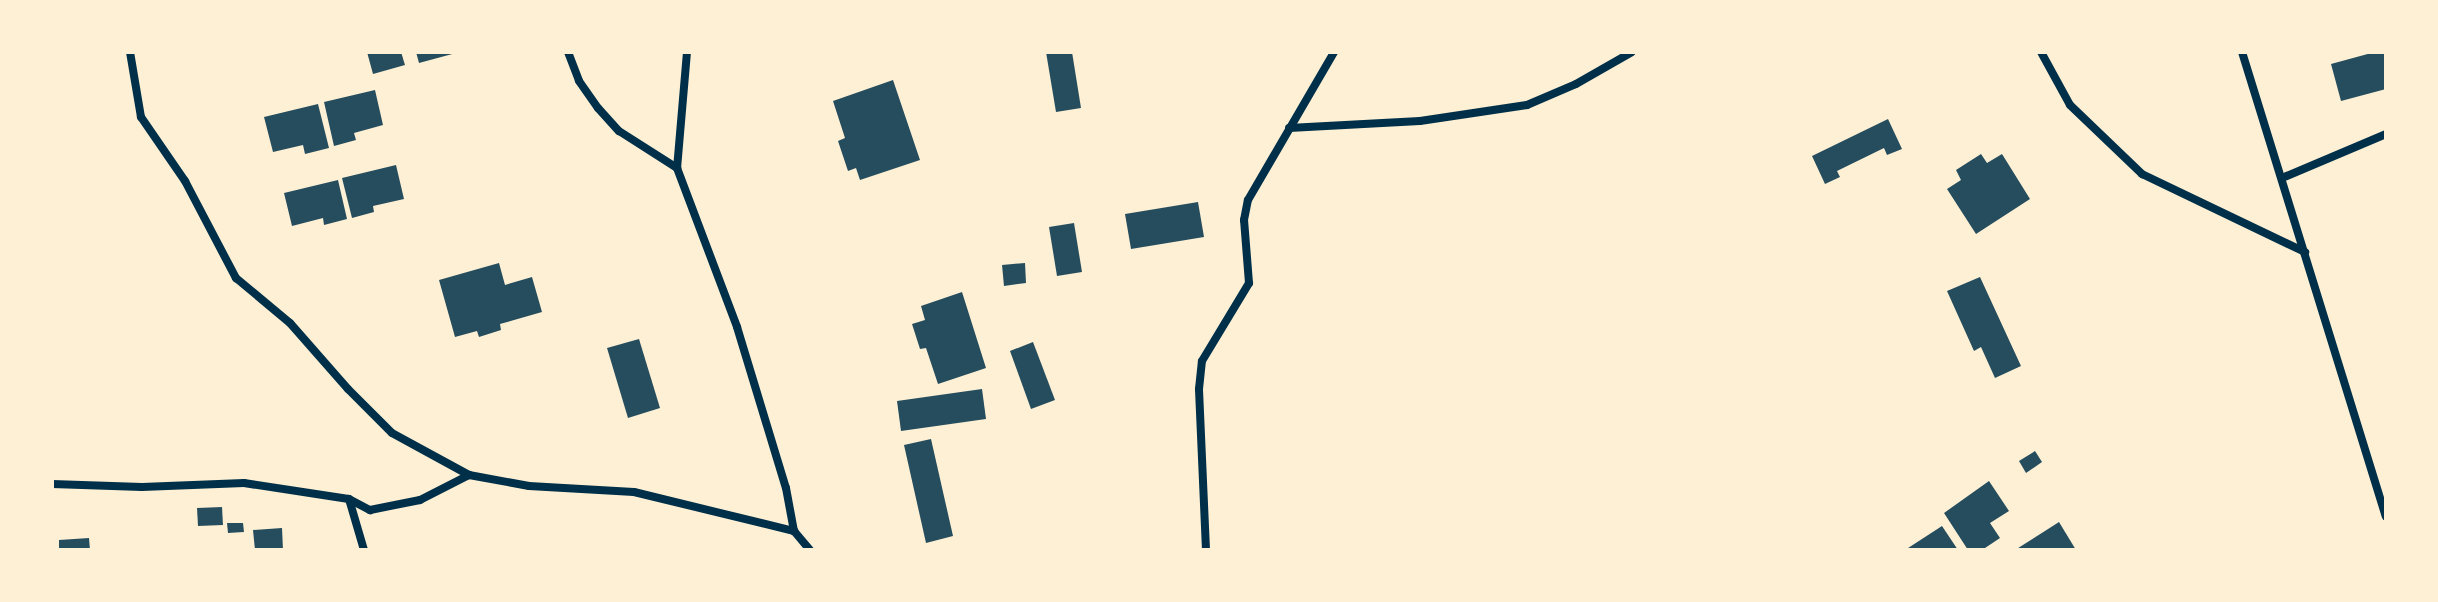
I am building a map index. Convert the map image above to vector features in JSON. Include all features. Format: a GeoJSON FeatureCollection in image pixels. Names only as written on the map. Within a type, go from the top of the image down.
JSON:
{"type":"FeatureCollection","features":[{"type":"Feature","properties":{"kind":"street"},"geometry":{"type":"LineString","coordinates":[[130,52],[141,117],[185,181],[236,278],[290,323],[392,433],[469,475],[529,486],[634,492],[794,531]]}},
{"type":"Feature","properties":{"kind":"street"},"geometry":{"type":"LineString","coordinates":[[568,52],[579,81],[619,131],[677,168]]}},
{"type":"Feature","properties":{"kind":"street"},"geometry":{"type":"LineString","coordinates":[[687,52],[677,168],[737,327],[786,488],[794,531],[810,550]]}},
{"type":"Feature","properties":{"kind":"street"},"geometry":{"type":"LineString","coordinates":[[1206,550],[1199,389],[1202,361],[1249,283],[1244,220],[1248,200],[1334,52]]}},
{"type":"Feature","properties":{"kind":"street"},"geometry":{"type":"LineString","coordinates":[[1289,128],[1420,121],[1527,105],[1576,84],[1632,52]]}},
{"type":"Feature","properties":{"kind":"street"},"geometry":{"type":"LineString","coordinates":[[2041,52],[2070,105],[2142,174],[2305,252]]}},
{"type":"Feature","properties":{"kind":"street"},"geometry":{"type":"LineString","coordinates":[[2242,52],[2386,516]]}},
{"type":"Feature","properties":{"kind":"street"},"geometry":{"type":"LineString","coordinates":[[2282,178],[2386,134]]}},
{"type":"Feature","properties":{"kind":"street"},"geometry":{"type":"LineString","coordinates":[[52,484],[142,487],[244,483],[349,499],[370,510],[420,500],[469,475]]}},
{"type":"Feature","properties":{"kind":"street"},"geometry":{"type":"LineString","coordinates":[[349,499],[364,550]]}},
{"type":"Feature","properties":{"kind":"building"},"geometry":{"type":"Polygon","coordinates":[[[367,52],[401,52],[405,65],[373,74],[367,52]]]}},
{"type":"Feature","properties":{"kind":"building"},"geometry":{"type":"Polygon","coordinates":[[[416,52],[456,52],[456,53],[419,63],[416,52]]]}},
{"type":"Feature","properties":{"kind":"building"},"geometry":{"type":"Polygon","coordinates":[[[1046,52],[1072,52],[1081,108],[1056,112],[1046,52]]]}},
{"type":"Feature","properties":{"kind":"building"},"geometry":{"type":"Polygon","coordinates":[[[2386,52],[2386,89],[2341,101],[2331,64],[2386,52]]]}},
{"type":"Feature","properties":{"kind":"building"},"geometry":{"type":"Polygon","coordinates":[[[893,80],[920,160],[860,180],[856,168],[848,171],[838,141],[845,138],[833,101],[893,80]]]}},
{"type":"Feature","properties":{"kind":"building"},"geometry":{"type":"Polygon","coordinates":[[[375,90],[383,125],[354,133],[356,140],[334,146],[324,102],[375,90]]]}},
{"type":"Feature","properties":{"kind":"building"},"geometry":{"type":"Polygon","coordinates":[[[318,104],[329,148],[305,154],[303,145],[273,152],[264,117],[318,104]]]}},
{"type":"Feature","properties":{"kind":"building"},"geometry":{"type":"Polygon","coordinates":[[[1888,119],[1902,149],[1887,155],[1884,148],[1837,171],[1840,177],[1825,184],[1812,156],[1888,119]]]}},
{"type":"Feature","properties":{"kind":"building"},"geometry":{"type":"Polygon","coordinates":[[[1981,154],[1987,163],[2002,154],[2030,199],[1976,234],[1947,189],[1961,180],[1956,170],[1981,154]]]}},
{"type":"Feature","properties":{"kind":"building"},"geometry":{"type":"Polygon","coordinates":[[[396,165],[404,199],[373,206],[374,212],[352,218],[342,178],[396,165]]]}},
{"type":"Feature","properties":{"kind":"building"},"geometry":{"type":"Polygon","coordinates":[[[338,180],[347,219],[324,225],[323,218],[292,226],[284,193],[338,180]]]}},
{"type":"Feature","properties":{"kind":"building"},"geometry":{"type":"Polygon","coordinates":[[[1198,202],[1204,237],[1131,249],[1125,214],[1198,202]]]}},
{"type":"Feature","properties":{"kind":"building"},"geometry":{"type":"Polygon","coordinates":[[[1074,223],[1082,272],[1057,276],[1049,227],[1074,223]]]}},
{"type":"Feature","properties":{"kind":"building"},"geometry":{"type":"Polygon","coordinates":[[[499,263],[505,285],[532,277],[542,312],[500,324],[501,330],[479,337],[477,331],[455,337],[439,280],[499,263]]]}},
{"type":"Feature","properties":{"kind":"building"},"geometry":{"type":"Polygon","coordinates":[[[1025,263],[1026,283],[1004,286],[1002,265],[1025,263]]]}},
{"type":"Feature","properties":{"kind":"building"},"geometry":{"type":"Polygon","coordinates":[[[1980,277],[2021,366],[1995,378],[1981,347],[1974,351],[1947,291],[1980,277]]]}},
{"type":"Feature","properties":{"kind":"building"},"geometry":{"type":"Polygon","coordinates":[[[962,292],[986,368],[938,384],[926,348],[920,349],[912,324],[925,320],[921,306],[962,292]]]}},
{"type":"Feature","properties":{"kind":"building"},"geometry":{"type":"Polygon","coordinates":[[[639,339],[660,408],[628,418],[607,348],[639,339]]]}},
{"type":"Feature","properties":{"kind":"building"},"geometry":{"type":"Polygon","coordinates":[[[1033,342],[1055,400],[1031,409],[1010,351],[1033,342]]]}},
{"type":"Feature","properties":{"kind":"building"},"geometry":{"type":"Polygon","coordinates":[[[982,389],[986,419],[901,431],[897,401],[982,389]]]}},
{"type":"Feature","properties":{"kind":"building"},"geometry":{"type":"Polygon","coordinates":[[[931,439],[953,536],[926,543],[904,445],[931,439]]]}},
{"type":"Feature","properties":{"kind":"building"},"geometry":{"type":"Polygon","coordinates":[[[2035,451],[2042,462],[2026,473],[2019,461],[2035,451]]]}},
{"type":"Feature","properties":{"kind":"building"},"geometry":{"type":"Polygon","coordinates":[[[1989,481],[2009,511],[1990,523],[2000,538],[1982,550],[1968,550],[1944,513],[1989,481]]]}},
{"type":"Feature","properties":{"kind":"building"},"geometry":{"type":"Polygon","coordinates":[[[222,507],[223,525],[198,526],[197,508],[222,507]]]}},
{"type":"Feature","properties":{"kind":"building"},"geometry":{"type":"Polygon","coordinates":[[[2059,522],[2076,550],[2015,550],[2059,522]]]}},
{"type":"Feature","properties":{"kind":"building"},"geometry":{"type":"Polygon","coordinates":[[[227,523],[243,523],[244,532],[228,533],[227,523]]]}},
{"type":"Feature","properties":{"kind":"building"},"geometry":{"type":"Polygon","coordinates":[[[1942,526],[1958,550],[1905,550],[1942,526]]]}},
{"type":"Feature","properties":{"kind":"building"},"geometry":{"type":"Polygon","coordinates":[[[282,528],[283,550],[255,550],[253,530],[282,528]]]}},
{"type":"Feature","properties":{"kind":"building"},"geometry":{"type":"Polygon","coordinates":[[[89,538],[90,550],[59,550],[59,540],[89,538]]]}}]}
